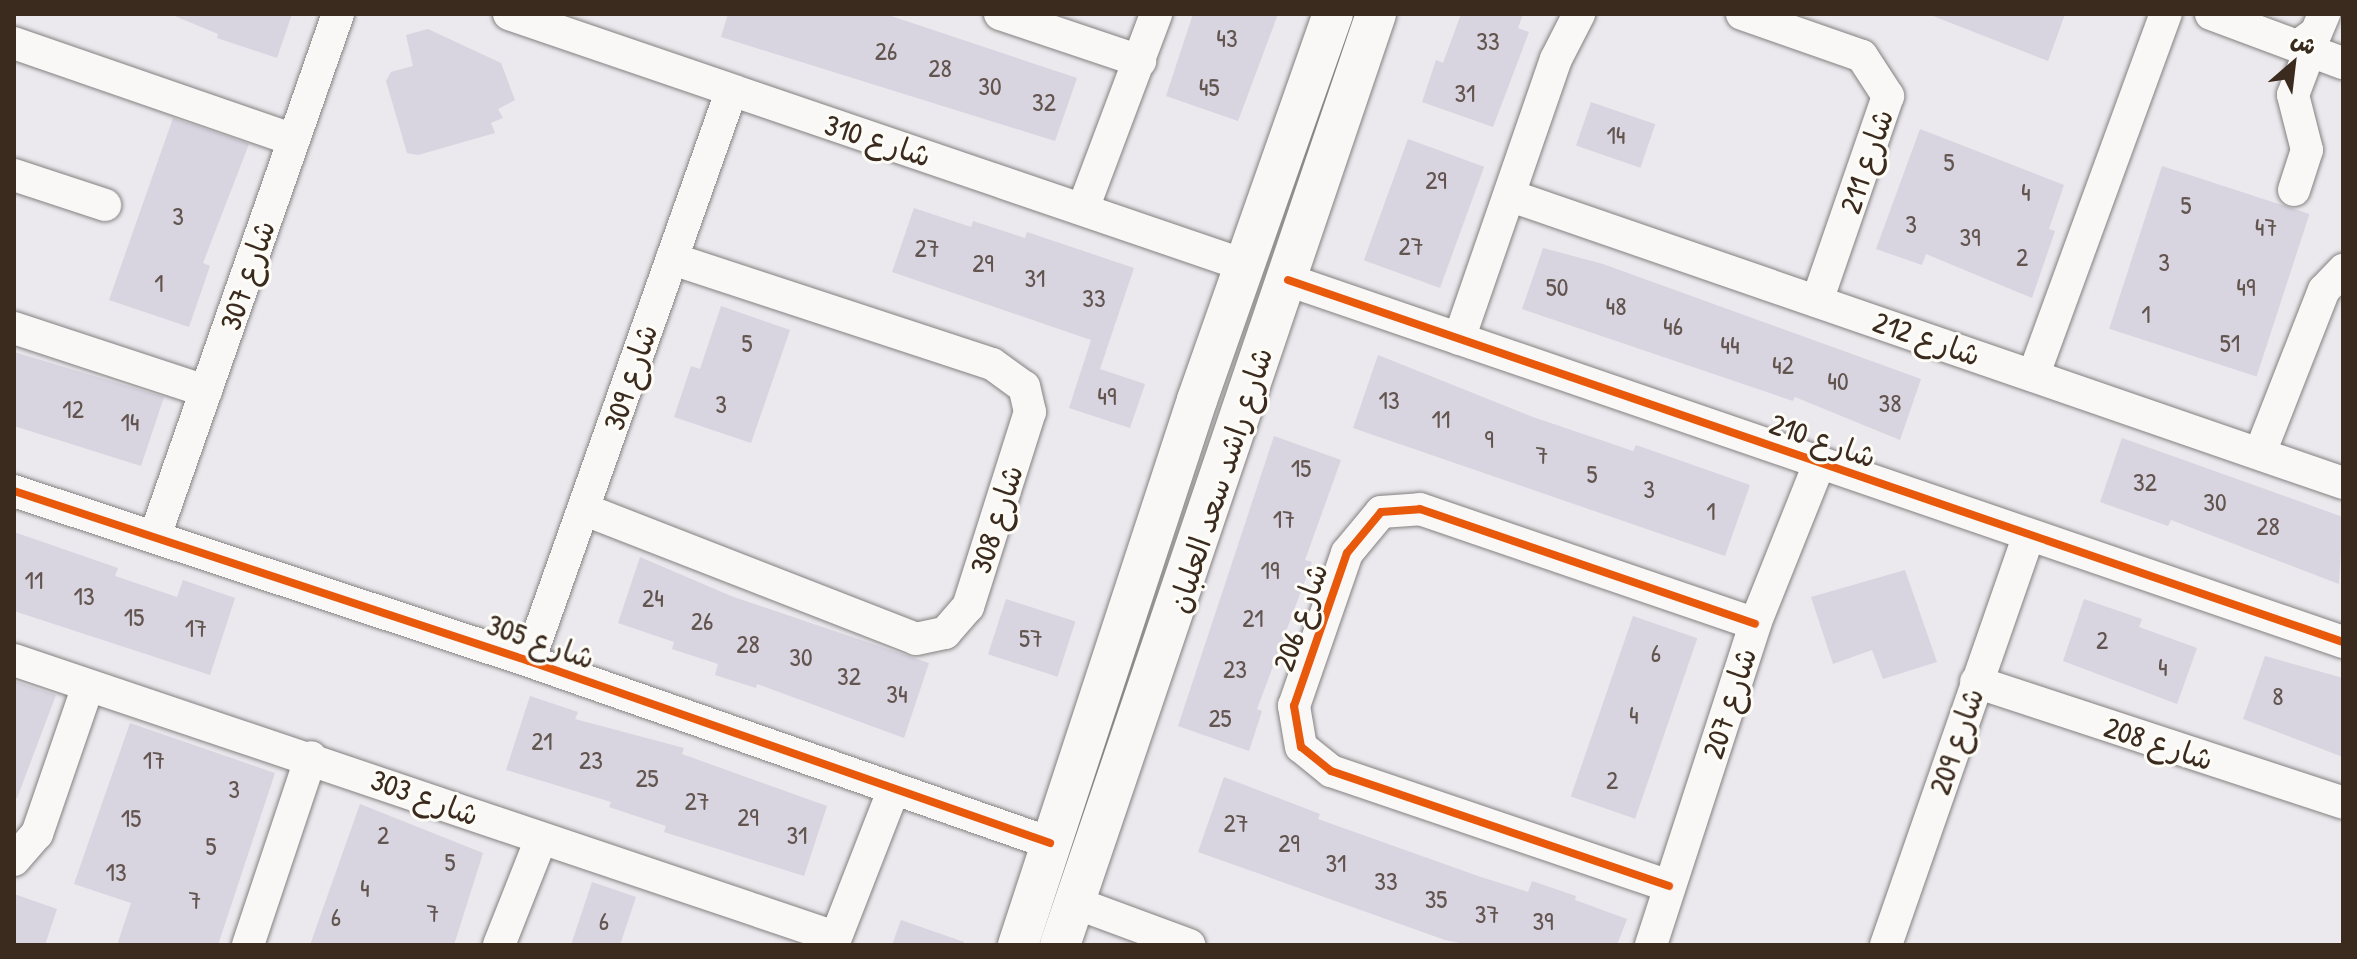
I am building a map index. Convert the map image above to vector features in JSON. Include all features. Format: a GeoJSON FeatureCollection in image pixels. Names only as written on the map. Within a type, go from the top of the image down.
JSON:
{"type":"FeatureCollection","features":[{"type":"Feature","properties":{"kind":"main road","name":"شارع راشد سعد العلبان"},"geometry":{"type":"LineString","coordinates":[[1018,945],[1197,400],[1247,266],[1333,14]]}},
{"type":"Feature","properties":{"kind":"main road","name":"شارع راشد سعد العلبان"},"geometry":{"type":"LineString","coordinates":[[1060,945],[1129,752],[1376,14]]}},
{"type":"Feature","properties":{"kind":"main road"},"geometry":{"type":"LineString","coordinates":[[1197,400],[1216,400],[1240,414]]}},
{"type":"Feature","properties":{"kind":"main road"},"geometry":{"type":"LineString","coordinates":[[1089,732],[1091,747],[1102,757],[1117,759],[1129,752]]}},
{"type":"Feature","properties":{"kind":"street","name":"شارع 307"},"geometry":{"type":"LineString","coordinates":[[155,536],[338,14]]}},
{"type":"Feature","properties":{"kind":"street","name":"شارع 310"},"geometry":{"type":"LineString","coordinates":[[509,14],[731,92],[1084,206],[1247,266]]}},
{"type":"Feature","properties":{"kind":"street"},"geometry":{"type":"LineString","coordinates":[[1000,14],[1140,61]]}},
{"type":"Feature","properties":{"kind":"street"},"geometry":{"type":"LineString","coordinates":[[1084,206],[1156,14]]}},
{"type":"Feature","properties":{"kind":"street"},"geometry":{"type":"LineString","coordinates":[[1459,339],[1556,59],[1579,14]]}},
{"type":"Feature","properties":{"kind":"street","name":"شارع 211"},"geometry":{"type":"LineString","coordinates":[[1742,14],[1862,56],[1888,96],[1817,301]]}},
{"type":"Feature","properties":{"kind":"street"},"geometry":{"type":"LineString","coordinates":[[2034,374],[2166,14]]}},
{"type":"Feature","properties":{"kind":"street"},"geometry":{"type":"LineString","coordinates":[[2211,14],[2343,63]]}},
{"type":"Feature","properties":{"kind":"street"},"geometry":{"type":"LineString","coordinates":[[2294,190],[2307,150],[2293,95],[2304,48],[2316,33],[2324,14]]}},
{"type":"Feature","properties":{"kind":"street"},"geometry":{"type":"LineString","coordinates":[[14,43],[294,140]]}},
{"type":"Feature","properties":{"kind":"street","name":"شارع 309"},"geometry":{"type":"LineString","coordinates":[[529,661],[731,92]]}},
{"type":"Feature","properties":{"kind":"street"},"geometry":{"type":"LineString","coordinates":[[14,175],[105,205]]}},
{"type":"Feature","properties":{"kind":"street","name":"شارع 212"},"geometry":{"type":"LineString","coordinates":[[1511,196],[2343,483]]}},
{"type":"Feature","properties":{"kind":"street","name":"شارع 308"},"geometry":{"type":"LineString","coordinates":[[583,509],[916,639],[945,633],[968,607],[1030,412],[1024,387],[992,364],[672,259]]}},
{"type":"Feature","properties":{"kind":"street"},"geometry":{"type":"LineString","coordinates":[[2260,453],[2324,290],[2343,270]]}},
{"type":"Feature","properties":{"kind":"street","name":"شارع 210"},"geometry":{"type":"LineString","coordinates":[[1288,280],[2028,537],[2343,642]]}},
{"type":"Feature","properties":{"kind":"street"},"geometry":{"type":"LineString","coordinates":[[14,328],[206,391]]}},
{"type":"Feature","properties":{"kind":"street","name":"شارع 207"},"geometry":{"type":"LineString","coordinates":[[1651,945],[1755,624],[1819,464]]}},
{"type":"Feature","properties":{"kind":"street","name":"شارع 305"},"geometry":{"type":"LineString","coordinates":[[14,491],[529,661],[893,791],[1050,843]]}},
{"type":"Feature","properties":{"kind":"street","name":"شارع 206"},"geometry":{"type":"LineString","coordinates":[[1669,886],[1331,771],[1301,747],[1294,706],[1347,553],[1381,512],[1420,509],[1755,624]]}},
{"type":"Feature","properties":{"kind":"street","name":"شارع 209"},"geometry":{"type":"LineString","coordinates":[[1886,945],[2028,537]]}},
{"type":"Feature","properties":{"kind":"street","name":"شارع 303"},"geometry":{"type":"LineString","coordinates":[[14,660],[311,757],[834,941]]}},
{"type":"Feature","properties":{"kind":"street","name":"شارع 208"},"geometry":{"type":"LineString","coordinates":[[1976,682],[2343,803]]}},
{"type":"Feature","properties":{"kind":"street"},"geometry":{"type":"LineString","coordinates":[[14,860],[37,834],[88,686]]}},
{"type":"Feature","properties":{"kind":"street"},"geometry":{"type":"LineString","coordinates":[[248,945],[311,757]]}},
{"type":"Feature","properties":{"kind":"street"},"geometry":{"type":"LineString","coordinates":[[834,941],[893,791]]}},
{"type":"Feature","properties":{"kind":"street"},"geometry":{"type":"LineString","coordinates":[[499,945],[541,839]]}},
{"type":"Feature","properties":{"kind":"street"},"geometry":{"type":"LineString","coordinates":[[1073,902],[1189,945]]}},
{"type":"Feature","properties":{"kind":"building"},"geometry":{"type":"Polygon","coordinates":[[[170,14],[292,14],[277,58],[217,38],[218,34],[170,14]]]}},
{"type":"Feature","properties":{"kind":"building"},"geometry":{"type":"Polygon","coordinates":[[[728,14],[885,14],[1077,78],[1055,141],[721,37],[728,14]]]}},
{"type":"Feature","properties":{"kind":"building"},"geometry":{"type":"Polygon","coordinates":[[[1193,14],[1278,14],[1238,121],[1166,96],[1193,14]]]}},
{"type":"Feature","properties":{"kind":"building"},"geometry":{"type":"Polygon","coordinates":[[[1461,14],[1523,14],[1518,28],[1529,32],[1493,127],[1422,102],[1436,60],[1443,63],[1461,14]]]}},
{"type":"Feature","properties":{"kind":"building"},"geometry":{"type":"Polygon","coordinates":[[[1928,14],[2065,14],[2048,61],[1928,14]]]}},
{"type":"Feature","properties":{"kind":"building"},"geometry":{"type":"Polygon","coordinates":[[[428,29],[501,63],[515,100],[498,109],[503,118],[491,123],[495,133],[418,155],[407,153],[386,81],[391,72],[413,66],[406,35],[428,29]]]}},
{"type":"Feature","properties":{"kind":"building"},"geometry":{"type":"Polygon","coordinates":[[[1591,102],[1655,124],[1640,168],[1576,145],[1591,102]]]}},
{"type":"Feature","properties":{"kind":"building"},"geometry":{"type":"Polygon","coordinates":[[[173,118],[249,144],[203,263],[210,266],[189,327],[109,300],[173,118]]]}},
{"type":"Feature","properties":{"kind":"building"},"geometry":{"type":"Polygon","coordinates":[[[1920,129],[2064,185],[2049,229],[2055,231],[2032,298],[1926,254],[1922,265],[1876,249],[1920,129]]]}},
{"type":"Feature","properties":{"kind":"building"},"geometry":{"type":"Polygon","coordinates":[[[1408,139],[1484,167],[1440,288],[1364,260],[1408,139]]]}},
{"type":"Feature","properties":{"kind":"building"},"geometry":{"type":"Polygon","coordinates":[[[2162,166],[2309,214],[2257,377],[2109,329],[2162,166]]]}},
{"type":"Feature","properties":{"kind":"building"},"geometry":{"type":"Polygon","coordinates":[[[914,208],[971,227],[973,221],[1025,238],[1027,232],[1134,268],[1100,369],[1145,384],[1130,428],[1069,408],[1091,340],[892,272],[914,208]]]}},
{"type":"Feature","properties":{"kind":"building"},"geometry":{"type":"Polygon","coordinates":[[[1543,248],[1603,264],[1921,379],[1900,440],[1795,397],[1793,401],[1522,309],[1543,248]]]}},
{"type":"Feature","properties":{"kind":"building"},"geometry":{"type":"Polygon","coordinates":[[[721,306],[790,330],[751,443],[674,417],[691,366],[700,369],[721,306]]]}},
{"type":"Feature","properties":{"kind":"building"},"geometry":{"type":"Polygon","coordinates":[[[14,352],[164,397],[141,466],[14,426],[14,352]]]}},
{"type":"Feature","properties":{"kind":"building"},"geometry":{"type":"Polygon","coordinates":[[[1378,355],[1533,417],[1633,451],[1636,445],[1750,485],[1725,556],[1353,428],[1378,355]]]}},
{"type":"Feature","properties":{"kind":"building"},"geometry":{"type":"Polygon","coordinates":[[[1274,436],[1341,460],[1305,560],[1312,562],[1257,709],[1262,711],[1249,751],[1178,726],[1274,436]]]}},
{"type":"Feature","properties":{"kind":"building"},"geometry":{"type":"Polygon","coordinates":[[[2122,438],[2343,517],[2339,584],[2171,520],[2168,526],[2100,502],[2122,438]]]}},
{"type":"Feature","properties":{"kind":"building"},"geometry":{"type":"Polygon","coordinates":[[[14,532],[118,568],[115,576],[177,597],[183,580],[235,598],[210,675],[14,611],[14,532]]]}},
{"type":"Feature","properties":{"kind":"building"},"geometry":{"type":"Polygon","coordinates":[[[640,557],[731,596],[929,663],[904,738],[757,684],[756,688],[715,675],[718,664],[672,649],[674,642],[618,623],[640,557]]]}},
{"type":"Feature","properties":{"kind":"building"},"geometry":{"type":"Polygon","coordinates":[[[1905,570],[1937,662],[1883,679],[1872,650],[1833,664],[1811,597],[1905,570]]]}},
{"type":"Feature","properties":{"kind":"building"},"geometry":{"type":"Polygon","coordinates":[[[1006,599],[1075,622],[1058,677],[988,654],[1006,599]]]}},
{"type":"Feature","properties":{"kind":"building"},"geometry":{"type":"Polygon","coordinates":[[[2084,599],[2142,619],[2139,627],[2197,648],[2177,704],[2063,661],[2084,599]]]}},
{"type":"Feature","properties":{"kind":"building"},"geometry":{"type":"Polygon","coordinates":[[[1633,616],[1697,638],[1635,819],[1571,797],[1633,616]]]}},
{"type":"Feature","properties":{"kind":"building"},"geometry":{"type":"Polygon","coordinates":[[[2265,656],[2343,678],[2343,757],[2243,719],[2265,656]]]}},
{"type":"Feature","properties":{"kind":"building"},"geometry":{"type":"Polygon","coordinates":[[[14,681],[56,695],[17,798],[14,798],[14,681]]]}},
{"type":"Feature","properties":{"kind":"building"},"geometry":{"type":"Polygon","coordinates":[[[530,696],[578,712],[575,719],[684,748],[682,754],[827,806],[804,876],[664,832],[666,826],[609,807],[611,802],[506,770],[530,696]]]}},
{"type":"Feature","properties":{"kind":"building"},"geometry":{"type":"Polygon","coordinates":[[[130,723],[275,773],[218,945],[117,945],[131,903],[74,884],[130,723]]]}},
{"type":"Feature","properties":{"kind":"building"},"geometry":{"type":"Polygon","coordinates":[[[1224,777],[1320,814],[1318,819],[1478,876],[1528,892],[1532,881],[1576,896],[1575,900],[1627,919],[1617,945],[1470,945],[1445,940],[1198,852],[1224,777]]]}},
{"type":"Feature","properties":{"kind":"building"},"geometry":{"type":"Polygon","coordinates":[[[360,804],[483,853],[454,945],[310,945],[360,804]]]}},
{"type":"Feature","properties":{"kind":"building"},"geometry":{"type":"Polygon","coordinates":[[[592,882],[636,897],[620,945],[571,945],[592,882]]]}},
{"type":"Feature","properties":{"kind":"building"},"geometry":{"type":"Polygon","coordinates":[[[14,894],[57,909],[45,945],[14,945],[14,894]]]}},
{"type":"Feature","properties":{"kind":"building"},"geometry":{"type":"Polygon","coordinates":[[[901,920],[964,942],[964,945],[892,945],[901,920]]]}},
{"type":"Feature","properties":{"kind":"cycle path"},"geometry":{"type":"LineString","coordinates":[[1288,280],[2343,642]]}},
{"type":"Feature","properties":{"kind":"cycle path"},"geometry":{"type":"LineString","coordinates":[[14,491],[529,661],[1050,843]]}},
{"type":"Feature","properties":{"kind":"cycle path"},"geometry":{"type":"LineString","coordinates":[[1669,886],[1331,771],[1301,747],[1294,706],[1347,553],[1381,512],[1420,509],[1755,624]]}}]}
